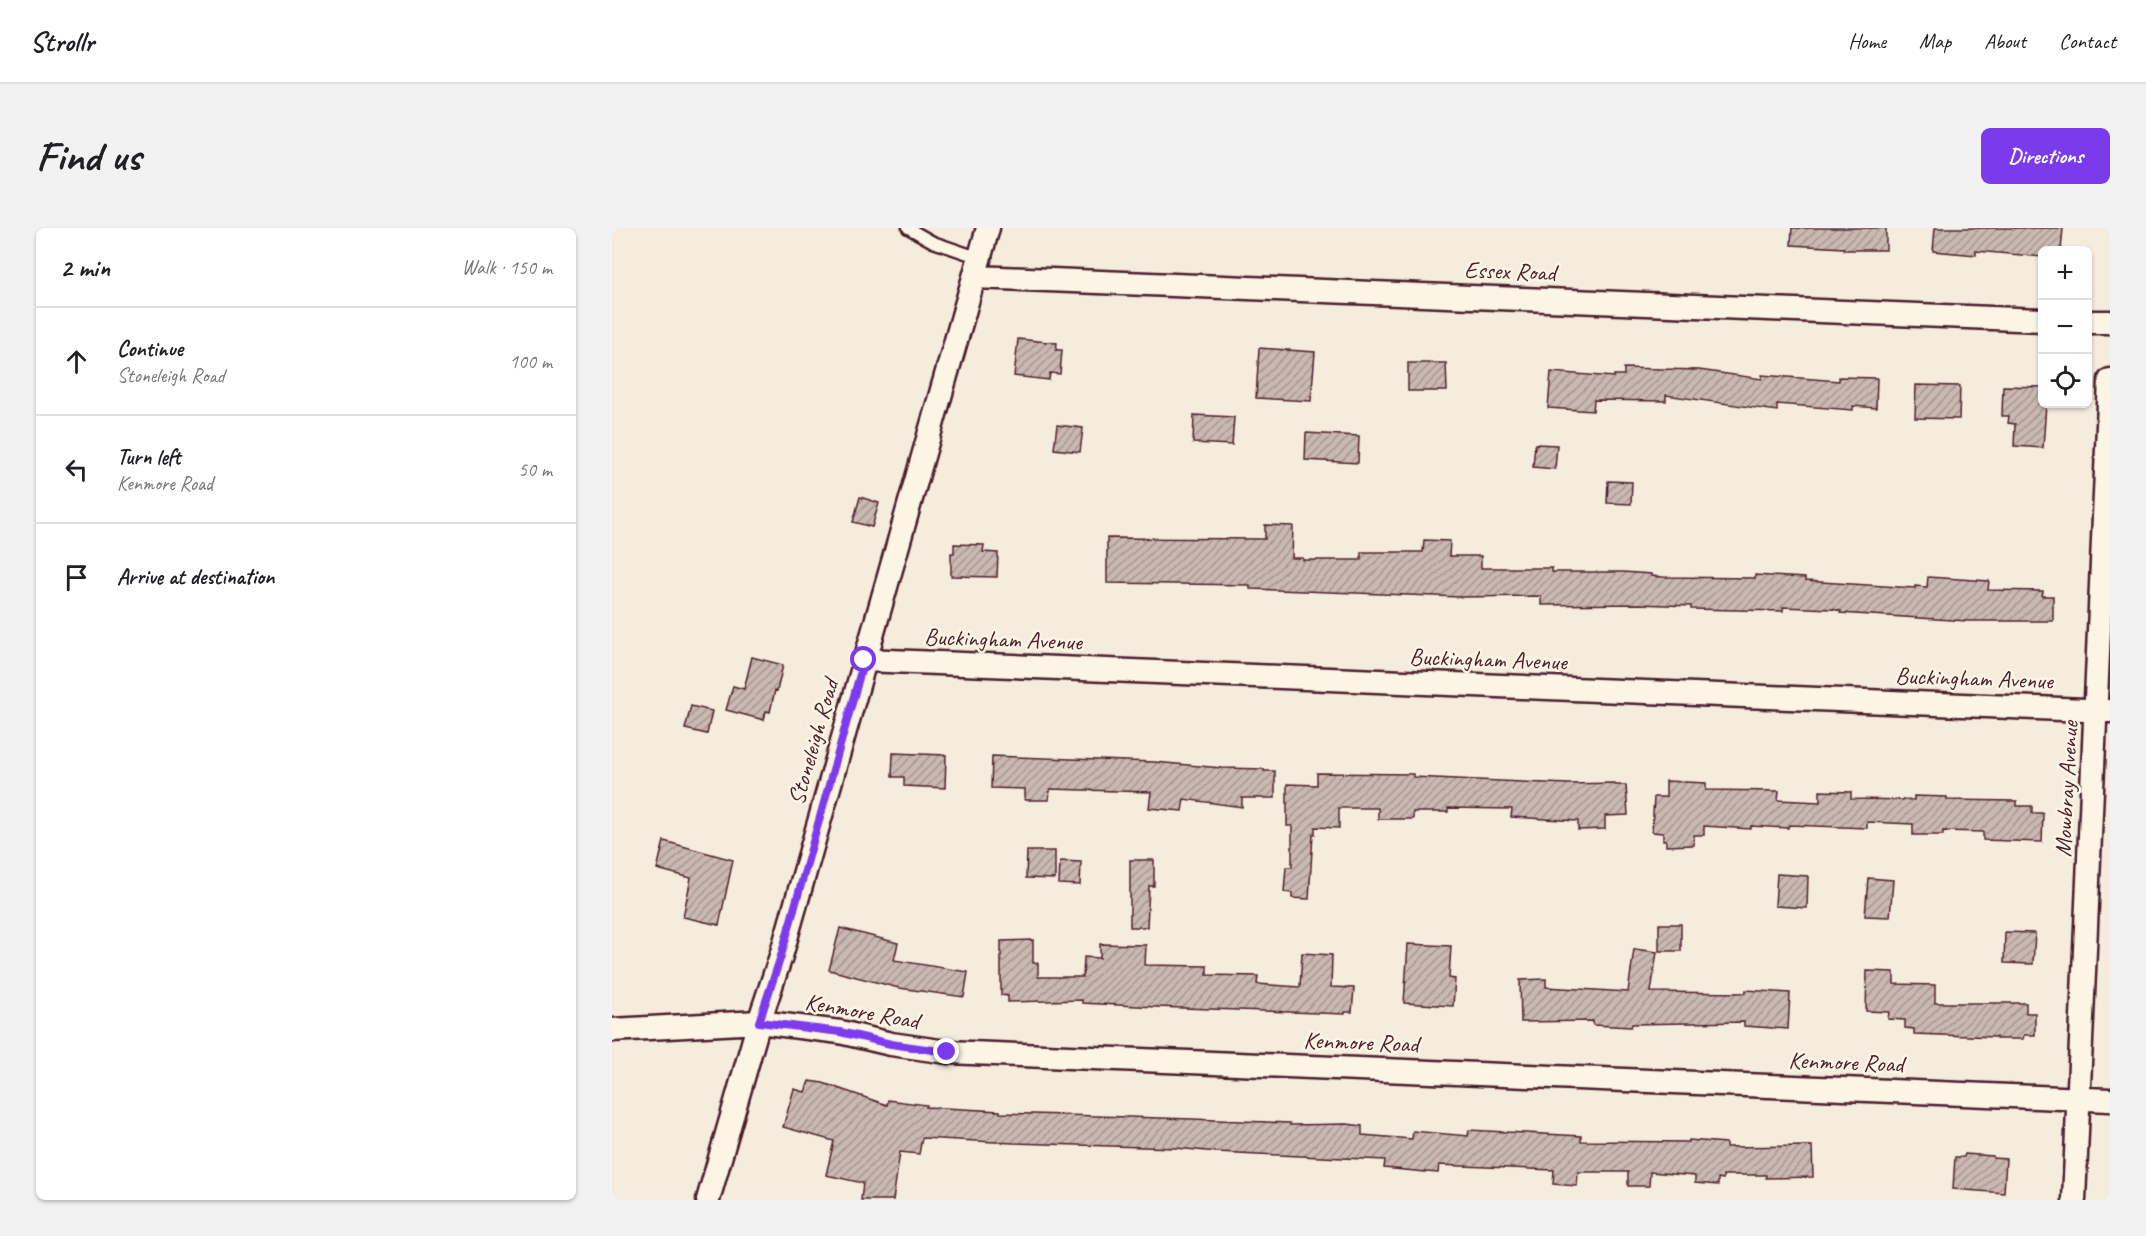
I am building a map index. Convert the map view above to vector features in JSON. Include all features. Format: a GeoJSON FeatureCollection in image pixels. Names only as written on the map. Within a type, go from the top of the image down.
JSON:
{"type":"FeatureCollection","features":[{"type":"Feature","properties":{"kind":"street","name":"Stoneleigh Road"},"geometry":{"type":"LineString","coordinates":[[708,1200],[759,1022],[781,956],[971,269],[988,228]]}},
{"type":"Feature","properties":{"kind":"street","name":"Essex Road"},"geometry":{"type":"LineString","coordinates":[[971,269],[2038,320]]}},
{"type":"Feature","properties":{"kind":"street"},"geometry":{"type":"LineString","coordinates":[[2092,321],[2110,322]]}},
{"type":"Feature","properties":{"kind":"street","name":"Mowbray Avenue"},"geometry":{"type":"LineString","coordinates":[[2074,1200],[2103,711],[2110,380]]}},
{"type":"Feature","properties":{"kind":"street","name":"Buckingham Avenue"},"geometry":{"type":"LineString","coordinates":[[864,660],[2103,711]]}},
{"type":"Feature","properties":{"kind":"street","name":"Kenmore Road"},"geometry":{"type":"LineString","coordinates":[[612,1030],[759,1022],[840,1032],[891,1044],[947,1052],[2110,1100]]}},
{"type":"Feature","properties":{"kind":"lane"},"geometry":{"type":"LineString","coordinates":[[908,228],[933,242],[971,269]]}},
{"type":"Feature","properties":{"kind":"building"},"geometry":{"type":"Polygon","coordinates":[[[1792,228],[1886,228],[1886,250],[1844,250],[1844,248],[1791,245],[1792,228]]]}},
{"type":"Feature","properties":{"kind":"building"},"geometry":{"type":"Polygon","coordinates":[[[1935,228],[2063,228],[2061,246],[2038,246],[2038,257],[1976,251],[1976,255],[1933,251],[1935,228]]]}},
{"type":"Feature","properties":{"kind":"building"},"geometry":{"type":"Polygon","coordinates":[[[1018,339],[1057,343],[1056,350],[1062,350],[1060,374],[1050,373],[1049,380],[1014,376],[1018,339]]]}},
{"type":"Feature","properties":{"kind":"building"},"geometry":{"type":"Polygon","coordinates":[[[1259,348],[1315,352],[1311,401],[1256,398],[1259,348]]]}},
{"type":"Feature","properties":{"kind":"building"},"geometry":{"type":"Polygon","coordinates":[[[1408,363],[1446,363],[1447,391],[1408,391],[1408,363]]]}},
{"type":"Feature","properties":{"kind":"building"},"geometry":{"type":"Polygon","coordinates":[[[1624,368],[1699,370],[1762,379],[1762,375],[1839,381],[1839,377],[1877,378],[1876,408],[1853,406],[1853,410],[1777,404],[1777,411],[1666,395],[1666,401],[1594,400],[1593,411],[1548,408],[1551,372],[1614,377],[1614,375],[1624,375],[1624,368]]]}},
{"type":"Feature","properties":{"kind":"building"},"geometry":{"type":"Polygon","coordinates":[[[1916,385],[1960,386],[1959,419],[1915,418],[1916,385]]]}},
{"type":"Feature","properties":{"kind":"building"},"geometry":{"type":"Polygon","coordinates":[[[2003,386],[2038,387],[2038,408],[2046,408],[2043,448],[2014,446],[2015,424],[2008,423],[2009,416],[2002,416],[2003,386]]]}},
{"type":"Feature","properties":{"kind":"building"},"geometry":{"type":"Polygon","coordinates":[[[1194,415],[1234,417],[1232,445],[1193,443],[1194,415]]]}},
{"type":"Feature","properties":{"kind":"building"},"geometry":{"type":"Polygon","coordinates":[[[1057,425],[1083,428],[1080,452],[1054,449],[1057,425]]]}},
{"type":"Feature","properties":{"kind":"building"},"geometry":{"type":"Polygon","coordinates":[[[1306,433],[1359,436],[1358,463],[1305,460],[1306,433]]]}},
{"type":"Feature","properties":{"kind":"building"},"geometry":{"type":"Polygon","coordinates":[[[1535,444],[1557,445],[1555,469],[1533,467],[1535,444]]]}},
{"type":"Feature","properties":{"kind":"building"},"geometry":{"type":"Polygon","coordinates":[[[1608,481],[1632,482],[1631,504],[1607,503],[1608,481]]]}},
{"type":"Feature","properties":{"kind":"building"},"geometry":{"type":"Polygon","coordinates":[[[860,497],[879,503],[872,527],[853,522],[860,497]]]}},
{"type":"Feature","properties":{"kind":"building"},"geometry":{"type":"Polygon","coordinates":[[[1265,525],[1293,526],[1292,558],[1303,558],[1303,560],[1361,560],[1361,552],[1423,552],[1424,540],[1450,541],[1449,556],[1481,556],[1481,568],[1552,568],[1552,572],[1623,572],[1663,577],[1755,578],[1755,575],[1805,578],[1805,581],[1915,588],[1915,586],[1927,587],[1928,577],[1989,581],[1988,590],[2043,591],[2042,596],[2053,596],[2053,621],[1968,621],[1783,607],[1783,611],[1691,609],[1691,606],[1639,604],[1541,605],[1541,596],[1461,597],[1250,589],[1250,585],[1107,583],[1107,538],[1265,539],[1265,525]]]}},
{"type":"Feature","properties":{"kind":"building"},"geometry":{"type":"Polygon","coordinates":[[[954,544],[984,545],[983,552],[998,553],[997,577],[951,576],[951,553],[954,553],[954,544]]]}},
{"type":"Feature","properties":{"kind":"building"},"geometry":{"type":"Polygon","coordinates":[[[752,657],[783,665],[770,712],[766,711],[764,720],[726,710],[733,686],[744,689],[752,657]]]}},
{"type":"Feature","properties":{"kind":"building"},"geometry":{"type":"Polygon","coordinates":[[[691,706],[712,711],[707,734],[685,729],[691,706]]]}},
{"type":"Feature","properties":{"kind":"building"},"geometry":{"type":"Polygon","coordinates":[[[893,753],[946,755],[945,788],[904,786],[904,777],[892,777],[893,753]]]}},
{"type":"Feature","properties":{"kind":"building"},"geometry":{"type":"Polygon","coordinates":[[[992,756],[1264,769],[1264,771],[1275,771],[1275,798],[1242,798],[1242,807],[1184,799],[1182,811],[1149,808],[1151,792],[1050,789],[1049,800],[1025,800],[1025,789],[991,788],[992,756]]]}},
{"type":"Feature","properties":{"kind":"building"},"geometry":{"type":"Polygon","coordinates":[[[1317,773],[1413,774],[1413,777],[1568,784],[1615,783],[1615,785],[1626,785],[1628,815],[1605,816],[1605,829],[1578,830],[1578,821],[1511,817],[1512,809],[1448,808],[1448,812],[1413,812],[1413,819],[1378,819],[1378,808],[1339,808],[1339,828],[1315,827],[1309,899],[1292,898],[1292,893],[1284,892],[1286,867],[1292,867],[1292,826],[1287,826],[1287,784],[1317,785],[1317,773]]]}},
{"type":"Feature","properties":{"kind":"building"},"geometry":{"type":"Polygon","coordinates":[[[1666,781],[1706,783],[1706,790],[1779,791],[1778,800],[1820,802],[1820,791],[1851,792],[1851,799],[1914,800],[1914,796],[1947,797],[1947,800],[2017,801],[2017,806],[2032,806],[2032,813],[2043,813],[2042,842],[1983,840],[1983,832],[1943,831],[1943,835],[1913,835],[1913,824],[1867,822],[1867,828],[1789,825],[1788,828],[1751,826],[1751,829],[1704,826],[1704,835],[1694,835],[1694,845],[1666,846],[1663,833],[1652,832],[1654,797],[1666,797],[1666,781]]]}},
{"type":"Feature","properties":{"kind":"building"},"geometry":{"type":"Polygon","coordinates":[[[664,841],[733,860],[719,925],[683,917],[691,878],[657,869],[664,841]]]}},
{"type":"Feature","properties":{"kind":"building"},"geometry":{"type":"Polygon","coordinates":[[[1027,851],[1055,851],[1055,879],[1026,878],[1027,851]]]}},
{"type":"Feature","properties":{"kind":"building"},"geometry":{"type":"Polygon","coordinates":[[[1130,860],[1154,860],[1154,886],[1149,886],[1147,927],[1130,927],[1130,860]]]}},
{"type":"Feature","properties":{"kind":"building"},"geometry":{"type":"Polygon","coordinates":[[[1060,861],[1081,862],[1080,885],[1059,884],[1060,861]]]}},
{"type":"Feature","properties":{"kind":"building"},"geometry":{"type":"Polygon","coordinates":[[[1777,874],[1808,876],[1807,908],[1775,906],[1777,874]]]}},
{"type":"Feature","properties":{"kind":"building"},"geometry":{"type":"Polygon","coordinates":[[[1868,878],[1893,880],[1890,917],[1865,916],[1868,878]]]}},
{"type":"Feature","properties":{"kind":"building"},"geometry":{"type":"Polygon","coordinates":[[[1659,924],[1681,924],[1681,951],[1659,951],[1659,924]]]}},
{"type":"Feature","properties":{"kind":"building"},"geometry":{"type":"Polygon","coordinates":[[[840,928],[898,943],[894,960],[968,972],[964,997],[899,988],[829,970],[840,928]]]}},
{"type":"Feature","properties":{"kind":"building"},"geometry":{"type":"Polygon","coordinates":[[[2005,932],[2035,933],[2033,964],[2004,963],[2005,932]]]}},
{"type":"Feature","properties":{"kind":"building"},"geometry":{"type":"Polygon","coordinates":[[[1033,940],[1033,963],[1038,963],[1038,977],[1083,977],[1084,957],[1100,958],[1100,944],[1146,945],[1145,965],[1207,966],[1207,975],[1258,976],[1257,984],[1300,987],[1302,953],[1332,955],[1331,987],[1354,988],[1352,1012],[1345,1012],[1345,1014],[1156,1007],[1082,1003],[1082,1000],[1008,1002],[1008,996],[1001,995],[1001,941],[1033,940]]]}},
{"type":"Feature","properties":{"kind":"building"},"geometry":{"type":"Polygon","coordinates":[[[1408,944],[1451,946],[1449,978],[1455,979],[1453,1006],[1404,1003],[1408,944]]]}},
{"type":"Feature","properties":{"kind":"building"},"geometry":{"type":"Polygon","coordinates":[[[1634,949],[1657,952],[1651,992],[1746,993],[1746,990],[1790,993],[1788,1029],[1744,1026],[1744,1022],[1632,1024],[1631,1027],[1593,1025],[1593,1021],[1521,1022],[1520,980],[1546,979],[1546,987],[1628,992],[1634,949]]]}},
{"type":"Feature","properties":{"kind":"building"},"geometry":{"type":"Polygon","coordinates":[[[1867,971],[1894,972],[1894,984],[1935,985],[1935,1003],[2026,1003],[2026,1013],[2035,1013],[2035,1035],[2024,1035],[2023,1039],[1996,1039],[1996,1037],[1914,1034],[1914,1029],[1905,1028],[1905,1020],[1888,1019],[1889,1012],[1866,1011],[1867,971]]]}},
{"type":"Feature","properties":{"kind":"building"},"geometry":{"type":"Polygon","coordinates":[[[809,1081],[823,1083],[887,1105],[888,1100],[927,1105],[926,1107],[1000,1111],[1000,1113],[1290,1123],[1290,1125],[1347,1124],[1362,1126],[1362,1135],[1412,1139],[1413,1131],[1468,1136],[1469,1130],[1581,1136],[1581,1141],[1689,1142],[1689,1140],[1726,1143],[1726,1147],[1812,1146],[1813,1177],[1766,1178],[1766,1175],[1723,1175],[1723,1179],[1718,1178],[1718,1185],[1695,1183],[1695,1176],[1650,1172],[1649,1186],[1628,1186],[1628,1172],[1578,1172],[1577,1186],[1553,1184],[1554,1170],[1439,1165],[1438,1173],[1384,1168],[1385,1160],[1176,1148],[922,1138],[919,1154],[900,1152],[893,1200],[861,1200],[863,1183],[826,1175],[834,1141],[783,1127],[794,1089],[805,1092],[809,1081]]]}},
{"type":"Feature","properties":{"kind":"building"},"geometry":{"type":"Polygon","coordinates":[[[1965,1154],[2006,1159],[2004,1193],[1953,1189],[1955,1157],[1964,1157],[1965,1154]]]}},
{"type":"Feature","properties":{"kind":"route"},"geometry":{"type":"LineString","coordinates":[[864,660],[781,956],[759,1022],[840,1032],[891,1044],[947,1052]]}}]}
